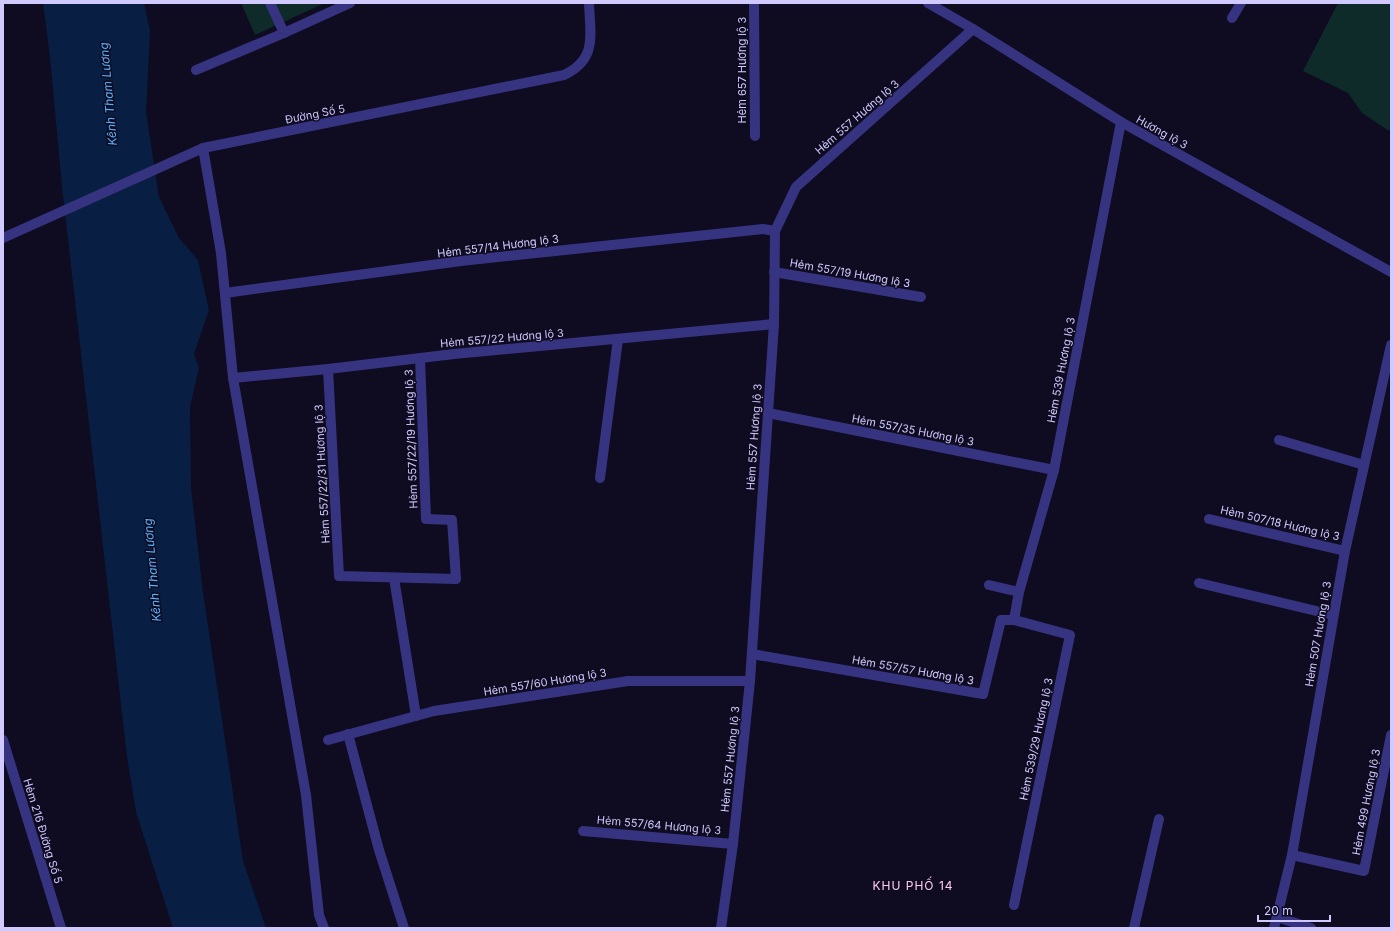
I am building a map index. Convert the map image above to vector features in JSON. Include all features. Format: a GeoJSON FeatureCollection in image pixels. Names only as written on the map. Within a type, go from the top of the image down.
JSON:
{"type":"FeatureCollection","features":[{"type":"Feature","properties":{"kind":"street"},"geometry":{"type":"LineString","coordinates":[[270,3],[284,33]]}},
{"type":"Feature","properties":{"kind":"street"},"geometry":{"type":"LineString","coordinates":[[196,70],[350,3]]}},
{"type":"Feature","properties":{"kind":"street","name":"Đường Số 5"},"geometry":{"type":"LineString","coordinates":[[3,238],[203,148],[564,75],[580,64],[590,50],[589,3]]}},
{"type":"Feature","properties":{"kind":"street","name":"Hẻm 657 Hương lộ 3"},"geometry":{"type":"LineString","coordinates":[[754,3],[755,136]]}},
{"type":"Feature","properties":{"kind":"street","name":"Hương lộ 3"},"geometry":{"type":"LineString","coordinates":[[928,3],[973,29],[1121,122],[1391,272]]}},
{"type":"Feature","properties":{"kind":"street"},"geometry":{"type":"LineString","coordinates":[[1232,18],[1241,3]]}},
{"type":"Feature","properties":{"kind":"street","name":"Hẻm 557 Hương lộ 3"},"geometry":{"type":"LineString","coordinates":[[721,928],[733,844],[750,681],[774,324],[775,231],[796,187],[973,29]]}},
{"type":"Feature","properties":{"kind":"street","name":"Hẻm 539 Hương lộ 3"},"geometry":{"type":"LineString","coordinates":[[1014,620],[1019,592],[1054,470],[1121,122]]}},
{"type":"Feature","properties":{"kind":"street"},"geometry":{"type":"LineString","coordinates":[[203,148],[221,253],[233,378],[306,795],[316,886],[320,915],[324,928]]}},
{"type":"Feature","properties":{"kind":"street","name":"Hẻm 557/14 Hương lộ 3"},"geometry":{"type":"LineString","coordinates":[[225,293],[469,260],[763,228],[775,231]]}},
{"type":"Feature","properties":{"kind":"street","name":"Hẻm 557/19 Hương lộ 3"},"geometry":{"type":"LineString","coordinates":[[774,272],[921,297]]}},
{"type":"Feature","properties":{"kind":"street","name":"Hẻm 557/22 Hương lộ 3"},"geometry":{"type":"LineString","coordinates":[[233,378],[420,358],[774,324]]}},
{"type":"Feature","properties":{"kind":"street"},"geometry":{"type":"LineString","coordinates":[[600,478],[618,339]]}},
{"type":"Feature","properties":{"kind":"street","name":"Hẻm 507 Hương lộ 3"},"geometry":{"type":"LineString","coordinates":[[1274,928],[1292,855],[1345,551],[1391,345]]}},
{"type":"Feature","properties":{"kind":"street","name":"Hẻm 557/22/19 Hương lộ 3"},"geometry":{"type":"LineString","coordinates":[[394,578],[456,579],[452,520],[426,519],[420,358]]}},
{"type":"Feature","properties":{"kind":"street","name":"Hẻm 557/22/31 Hương lộ 3"},"geometry":{"type":"LineString","coordinates":[[328,369],[339,576],[394,578]]}},
{"type":"Feature","properties":{"kind":"street","name":"Hẻm 557/35 Hương lộ 3"},"geometry":{"type":"LineString","coordinates":[[768,413],[1054,470]]}},
{"type":"Feature","properties":{"kind":"street"},"geometry":{"type":"LineString","coordinates":[[1279,440],[1364,465]]}},
{"type":"Feature","properties":{"kind":"street","name":"Hẻm 507/18 Hương lộ 3"},"geometry":{"type":"LineString","coordinates":[[1209,519],[1345,551]]}},
{"type":"Feature","properties":{"kind":"street"},"geometry":{"type":"LineString","coordinates":[[394,578],[416,716]]}},
{"type":"Feature","properties":{"kind":"street"},"geometry":{"type":"LineString","coordinates":[[1199,583],[1333,615]]}},
{"type":"Feature","properties":{"kind":"street"},"geometry":{"type":"LineString","coordinates":[[989,585],[1019,592]]}},
{"type":"Feature","properties":{"kind":"street","name":"Hẻm 557/57 Hương lộ 3"},"geometry":{"type":"LineString","coordinates":[[752,654],[983,694],[1001,620],[1014,620]]}},
{"type":"Feature","properties":{"kind":"street","name":"Hẻm 539/29 Hương lộ 3"},"geometry":{"type":"LineString","coordinates":[[1014,620],[1070,635],[1014,905]]}},
{"type":"Feature","properties":{"kind":"street","name":"Hẻm 557/60 Hương lộ 3"},"geometry":{"type":"LineString","coordinates":[[328,740],[434,711],[628,681],[750,681]]}},
{"type":"Feature","properties":{"kind":"street"},"geometry":{"type":"LineString","coordinates":[[348,734],[379,850],[404,928]]}},
{"type":"Feature","properties":{"kind":"street","name":"Hẻm 499 Hương lộ 3"},"geometry":{"type":"LineString","coordinates":[[1292,855],[1364,871],[1391,735]]}},
{"type":"Feature","properties":{"kind":"street","name":"Hẻm 216 Đường Số 5"},"geometry":{"type":"LineString","coordinates":[[3,740],[61,928]]}},
{"type":"Feature","properties":{"kind":"street"},"geometry":{"type":"LineString","coordinates":[[1134,928],[1159,819]]}},
{"type":"Feature","properties":{"kind":"street","name":"Hẻm 557/64 Hương lộ 3"},"geometry":{"type":"LineString","coordinates":[[582,831],[733,844]]}},
{"type":"Feature","properties":{"kind":"street"},"geometry":{"type":"LineString","coordinates":[[1277,917],[1311,928]]}},
{"type":"Feature","properties":{"kind":"green space"},"geometry":{"type":"Polygon","coordinates":[[[241,3],[325,3],[255,35],[241,3]]]}},
{"type":"Feature","properties":{"kind":"green space"},"geometry":{"type":"Polygon","coordinates":[[[1338,3],[1391,3],[1391,127],[1389,131],[1362,113],[1348,93],[1303,71],[1338,3]]]}},
{"type":"Feature","properties":{"kind":"water","name":"Kênh Tham Lương"},"geometry":{"type":"Polygon","coordinates":[[[43,3],[144,3],[150,31],[146,112],[159,197],[179,238],[198,260],[209,310],[194,354],[199,368],[190,407],[191,488],[203,592],[243,861],[266,928],[173,928],[136,812],[127,757],[62,187],[50,57],[43,3]]]}},
{"type":"Feature","properties":{"kind":"district","name":"KHU PHỐ 14"},"geometry":{"type":"Point","coordinates":[913,885]}}]}
